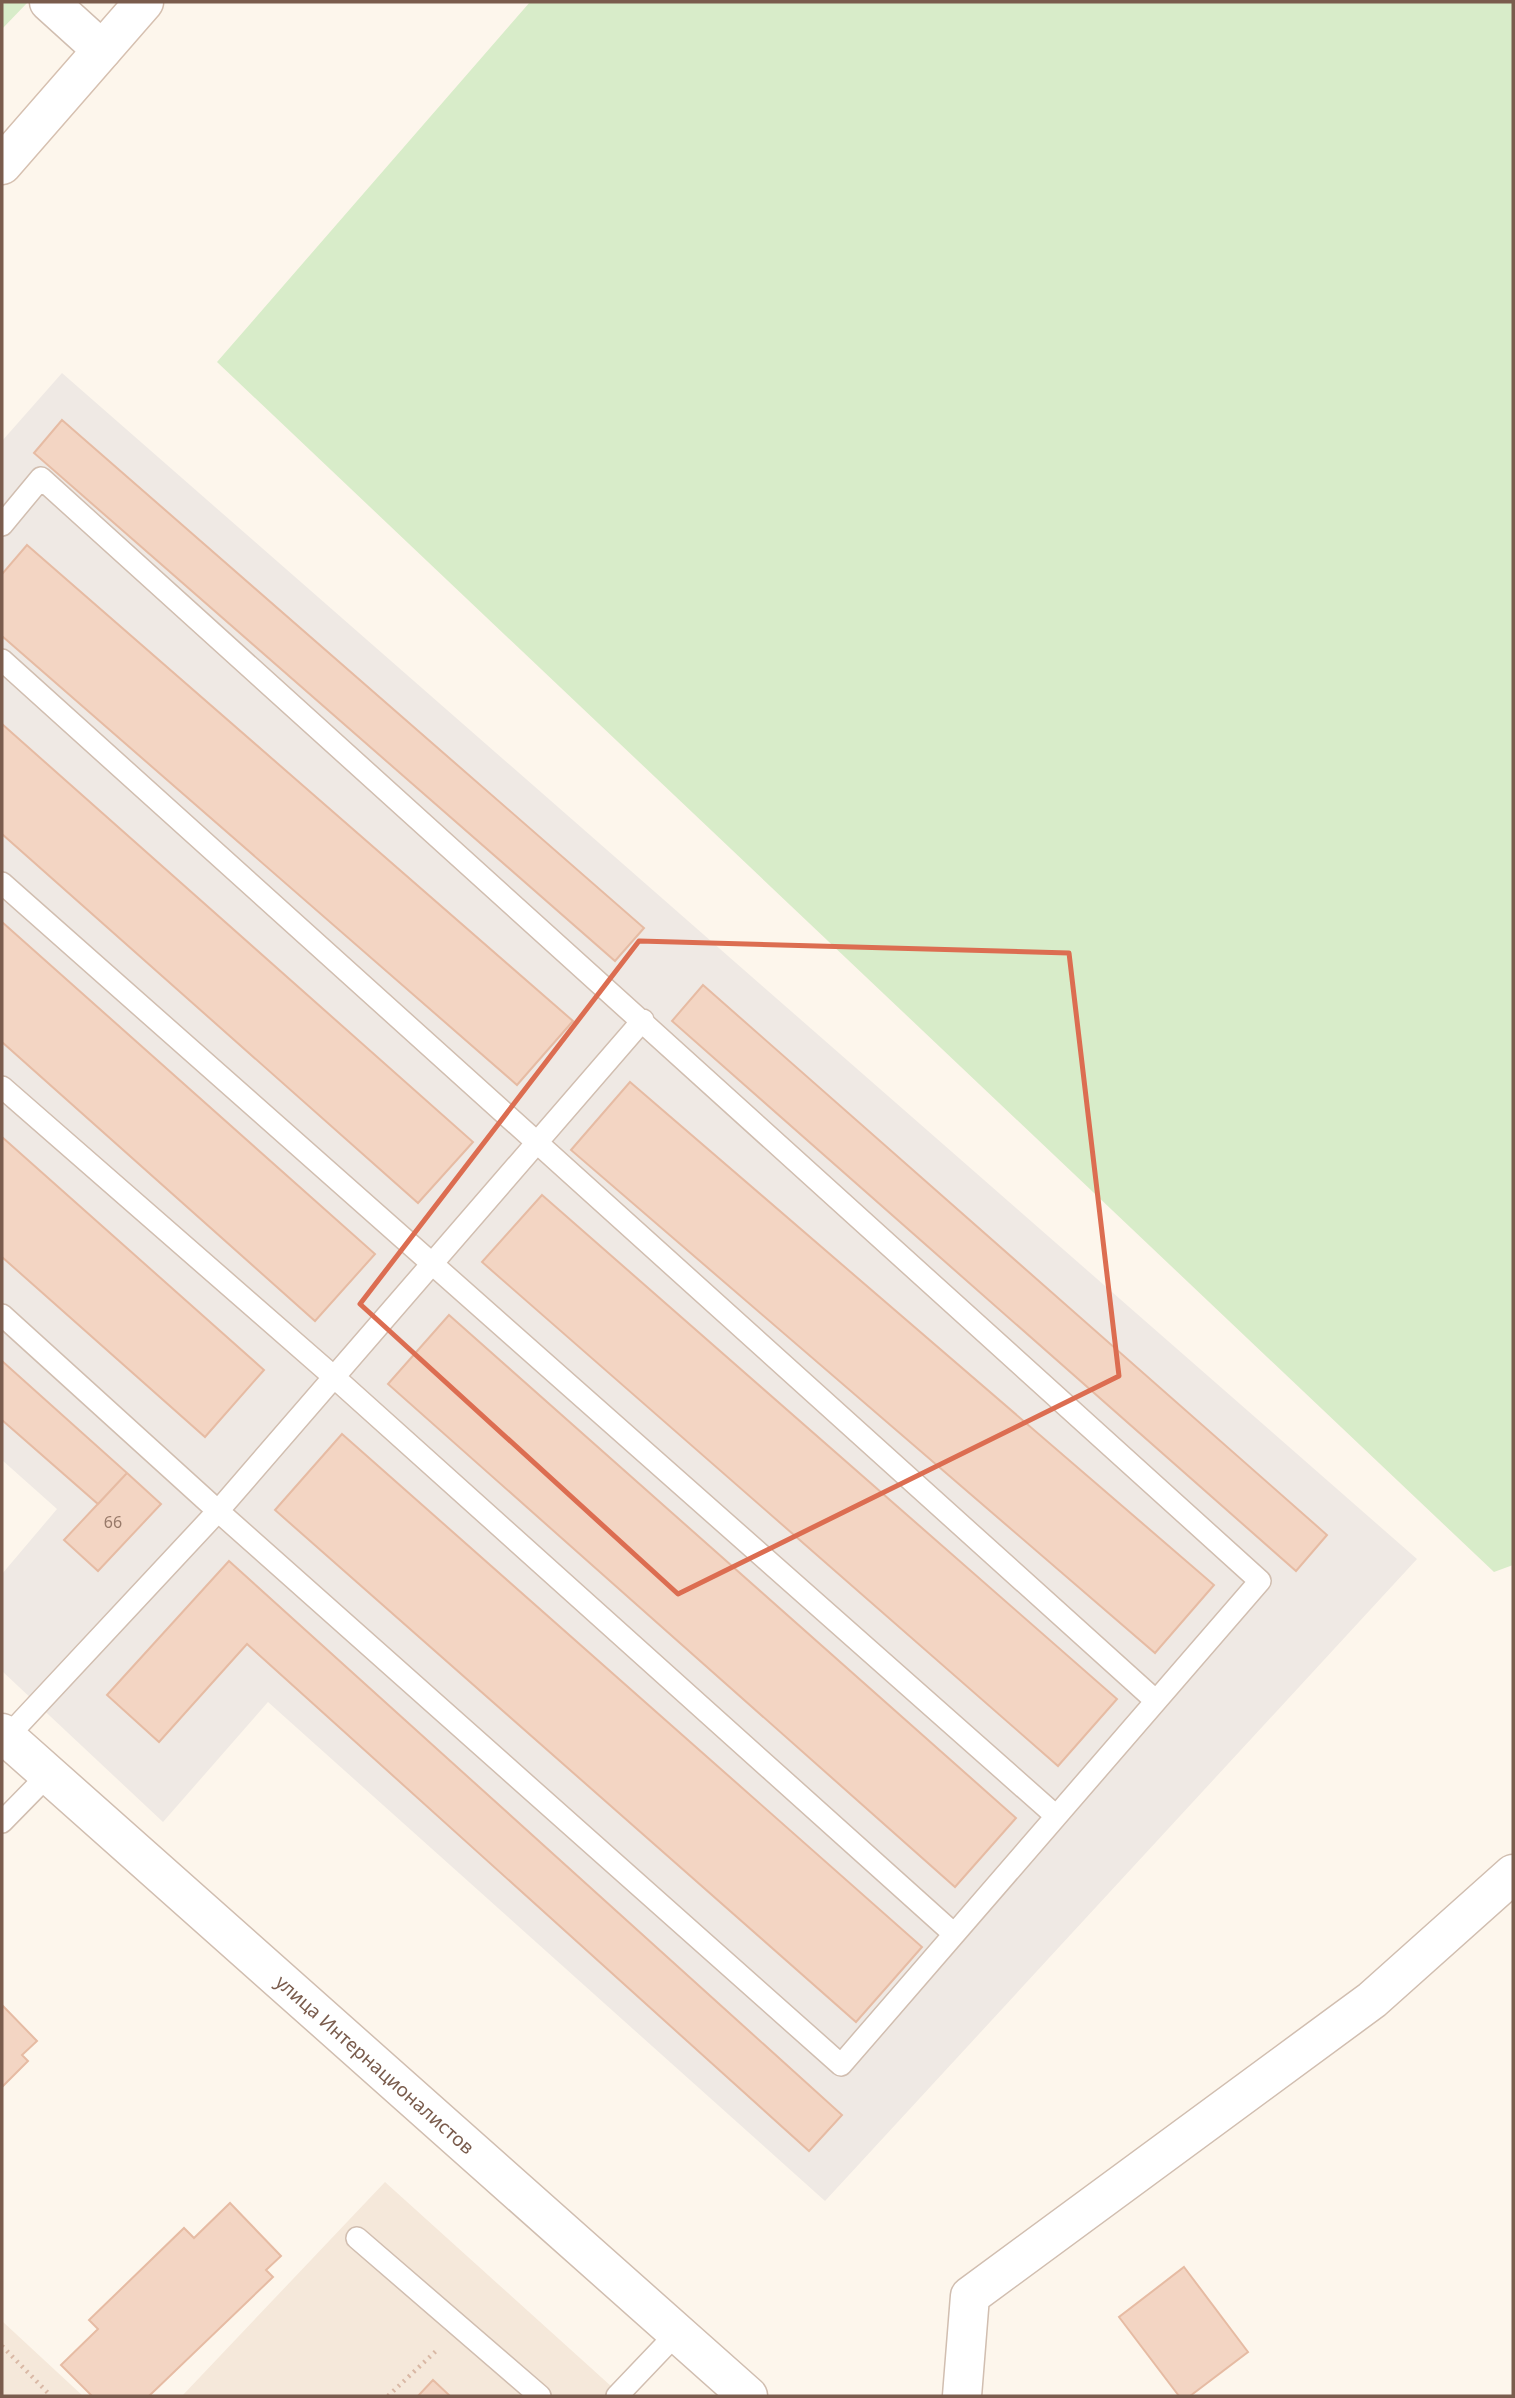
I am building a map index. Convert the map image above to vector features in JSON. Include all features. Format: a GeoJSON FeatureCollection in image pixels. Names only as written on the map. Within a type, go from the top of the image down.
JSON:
{"type":"FeatureCollection","features":[{"type":"Feature","properties":{"kind":"street"},"geometry":{"type":"LineString","coordinates":[[49,2],[102,50]]}},
{"type":"Feature","properties":{"kind":"street"},"geometry":{"type":"LineString","coordinates":[[2,164],[144,2]]}},
{"type":"Feature","properties":{"kind":"street","name":"улица Интернационалистов"},"geometry":{"type":"LineString","coordinates":[[4,1735],[748,2396]]}},
{"type":"Feature","properties":{"kind":"street"},"geometry":{"type":"LineString","coordinates":[[962,2396],[970,2297],[1372,2000],[1513,1874]]}},
{"type":"Feature","properties":{"kind":"lane"},"geometry":{"type":"LineString","coordinates":[[2,525],[41,478],[1260,1581],[841,2065],[218,1511],[2,1315]]}},
{"type":"Feature","properties":{"kind":"lane"},"geometry":{"type":"LineString","coordinates":[[2,660],[1156,1701]]}},
{"type":"Feature","properties":{"kind":"lane"},"geometry":{"type":"LineString","coordinates":[[2,883],[1056,1816]]}},
{"type":"Feature","properties":{"kind":"lane"},"geometry":{"type":"LineString","coordinates":[[4,1735],[218,1511],[643,1020]]}},
{"type":"Feature","properties":{"kind":"lane"},"geometry":{"type":"LineString","coordinates":[[2,1087],[334,1377],[954,1934]]}},
{"type":"Feature","properties":{"kind":"lane"},"geometry":{"type":"LineString","coordinates":[[2,1822],[49,1774]]}},
{"type":"Feature","properties":{"kind":"lane"},"geometry":{"type":"LineString","coordinates":[[357,2238],[540,2396]]}},
{"type":"Feature","properties":{"kind":"lane"},"geometry":{"type":"LineString","coordinates":[[617,2396],[678,2332]]}},
{"type":"Feature","properties":{"kind":"path"},"geometry":{"type":"LineString","coordinates":[[2,2346],[51,2396]]}},
{"type":"Feature","properties":{"kind":"path"},"geometry":{"type":"LineString","coordinates":[[388,2396],[436,2350]]}},
{"type":"Feature","properties":{"kind":"highlighted area"},"geometry":{"type":"Polygon","coordinates":[[[639,941],[1069,953],[1119,1376],[678,1594],[360,1304],[639,941]]]}},
{"type":"Feature","properties":{"kind":"shaded area"},"geometry":{"type":"Polygon","coordinates":[[[62,373],[1417,1559],[825,2201],[268,1702],[163,1822],[2,1671],[2,1574],[57,1509],[2,1460],[2,441],[62,373]]]}},
{"type":"Feature","properties":{"kind":"shaded area"},"geometry":{"type":"Polygon","coordinates":[[[385,2182],[622,2396],[182,2396],[385,2182]]]}},
{"type":"Feature","properties":{"kind":"shaded area"},"geometry":{"type":"Polygon","coordinates":[[[2,2321],[83,2396],[2,2396],[2,2321]]]}},
{"type":"Feature","properties":{"kind":"green space"},"geometry":{"type":"Polygon","coordinates":[[[2,2],[28,2],[2,29],[2,2]]]}},
{"type":"Feature","properties":{"kind":"green space"},"geometry":{"type":"Polygon","coordinates":[[[530,2],[1513,2],[1513,1565],[1494,1572],[217,362],[530,2]]]}},
{"type":"Feature","properties":{"kind":"building"},"geometry":{"type":"Polygon","coordinates":[[[62,420],[644,928],[615,961],[34,453],[62,420]]]}},
{"type":"Feature","properties":{"kind":"building"},"geometry":{"type":"Polygon","coordinates":[[[27,545],[573,1021],[517,1085],[2,636],[2,574],[27,545]]]}},
{"type":"Feature","properties":{"kind":"building"},"geometry":{"type":"Polygon","coordinates":[[[2,724],[473,1142],[418,1203],[2,834],[2,724]]]}},
{"type":"Feature","properties":{"kind":"building"},"geometry":{"type":"Polygon","coordinates":[[[2,922],[375,1254],[315,1321],[2,1042],[2,922]]]}},
{"type":"Feature","properties":{"kind":"building"},"geometry":{"type":"Polygon","coordinates":[[[703,985],[1327,1535],[1296,1571],[672,1021],[703,985]]]}},
{"type":"Feature","properties":{"kind":"building"},"geometry":{"type":"Polygon","coordinates":[[[630,1082],[1214,1585],[1155,1653],[571,1150],[630,1082]]]}},
{"type":"Feature","properties":{"kind":"building"},"geometry":{"type":"Polygon","coordinates":[[[2,1137],[264,1370],[205,1437],[2,1257],[2,1137]]]}},
{"type":"Feature","properties":{"kind":"building"},"geometry":{"type":"Polygon","coordinates":[[[542,1195],[1117,1699],[1058,1766],[482,1262],[542,1195]]]}},
{"type":"Feature","properties":{"kind":"building"},"geometry":{"type":"Polygon","coordinates":[[[449,1315],[1016,1818],[955,1887],[388,1384],[449,1315]]]}},
{"type":"Feature","properties":{"kind":"building"},"geometry":{"type":"Polygon","coordinates":[[[2,1361],[127,1473],[98,1504],[2,1420],[2,1361]]]}},
{"type":"Feature","properties":{"kind":"building"},"geometry":{"type":"Polygon","coordinates":[[[342,1434],[922,1947],[856,2022],[275,1510],[342,1434]]]}},
{"type":"Feature","properties":{"kind":"building"},"geometry":{"type":"Polygon","coordinates":[[[127,1473],[161,1504],[98,1571],[64,1540],[127,1473]]]}},
{"type":"Feature","properties":{"kind":"building"},"geometry":{"type":"Polygon","coordinates":[[[229,1561],[842,2115],[809,2151],[247,1644],[159,1742],[107,1695],[229,1561]]]}},
{"type":"Feature","properties":{"kind":"building"},"geometry":{"type":"Polygon","coordinates":[[[2,2005],[37,2041],[22,2055],[28,2061],[2,2087],[2,2005]]]}},
{"type":"Feature","properties":{"kind":"building"},"geometry":{"type":"Polygon","coordinates":[[[230,2203],[281,2256],[266,2270],[273,2277],[149,2396],[92,2396],[61,2365],[98,2329],[89,2320],[184,2228],[194,2238],[230,2203]]]}},
{"type":"Feature","properties":{"kind":"building"},"geometry":{"type":"Polygon","coordinates":[[[1184,2267],[1248,2352],[1190,2396],[1179,2396],[1119,2317],[1184,2267]]]}},
{"type":"Feature","properties":{"kind":"building"},"geometry":{"type":"Polygon","coordinates":[[[433,2380],[450,2396],[418,2396],[433,2380]]]}}]}
